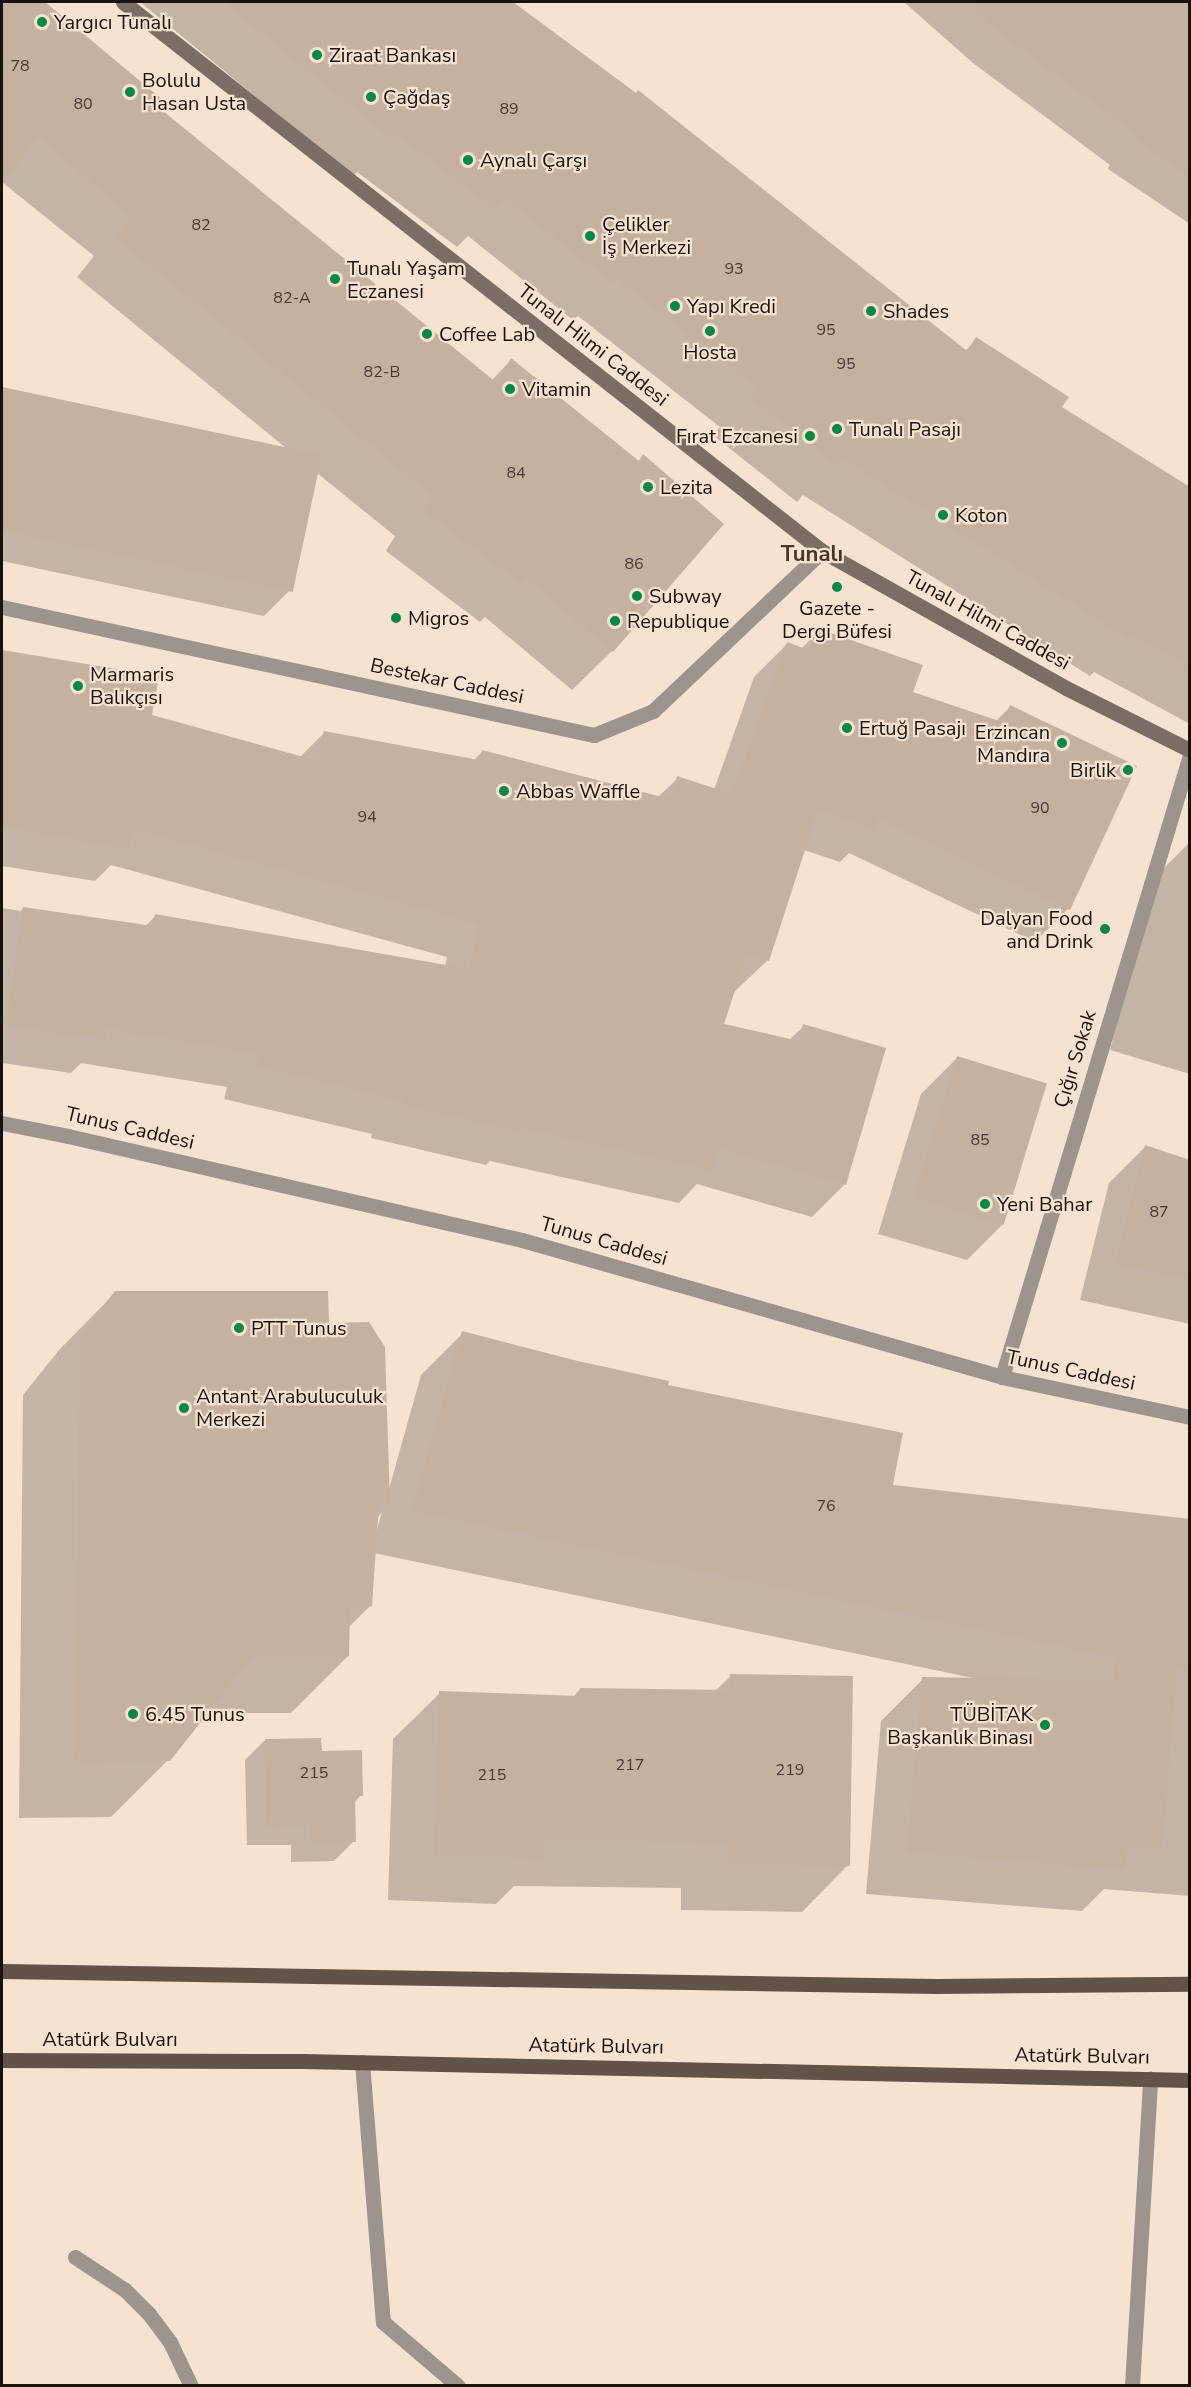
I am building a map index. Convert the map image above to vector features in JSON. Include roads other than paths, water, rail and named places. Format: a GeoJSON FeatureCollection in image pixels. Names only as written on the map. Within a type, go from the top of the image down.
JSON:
{"type":"FeatureCollection","features":[{"type":"Feature","properties":{"kind":"main road","name":"Tunalı Hilmi Caddesi"},"geometry":{"type":"LineString","coordinates":[[123,2],[822,551],[1066,688],[1190,752]]}},
{"type":"Feature","properties":{"kind":"main road"},"geometry":{"type":"LineString","coordinates":[[2,1971],[936,1986],[1190,1984]]}},
{"type":"Feature","properties":{"kind":"main road","name":"Atatürk Bulvarı"},"geometry":{"type":"LineString","coordinates":[[2,2060],[362,2062],[1190,2080]]}},
{"type":"Feature","properties":{"kind":"street","name":"Bestekar Caddesi"},"geometry":{"type":"LineString","coordinates":[[2,607],[594,735],[653,711],[822,551]]}},
{"type":"Feature","properties":{"kind":"street","name":"Çığır Sokak"},"geometry":{"type":"LineString","coordinates":[[1002,1377],[1190,752]]}},
{"type":"Feature","properties":{"kind":"street","name":"Tunus Caddesi"},"geometry":{"type":"LineString","coordinates":[[2,1123],[68,1136],[522,1240],[1002,1377],[1190,1417]]}},
{"type":"Feature","properties":{"kind":"street"},"geometry":{"type":"LineString","coordinates":[[362,2062],[383,2322],[458,2385]]}},
{"type":"Feature","properties":{"kind":"street"},"geometry":{"type":"LineString","coordinates":[[1132,2385],[1150,2079]]}},
{"type":"Feature","properties":{"kind":"street"},"geometry":{"type":"LineString","coordinates":[[75,2257],[124,2290],[149,2314],[170,2342],[191,2385]]}},
{"type":"Feature","properties":{"kind":"place","name":"Yargıcı Tunalı"},"geometry":{"type":"Point","coordinates":[42,22]}},
{"type":"Feature","properties":{"kind":"place","name":"Ziraat Bankası"},"geometry":{"type":"Point","coordinates":[317,55]}},
{"type":"Feature","properties":{"kind":"place","name":"Bolulu Hasan Usta"},"geometry":{"type":"Point","coordinates":[130,92]}},
{"type":"Feature","properties":{"kind":"place","name":"Çağdaş"},"geometry":{"type":"Point","coordinates":[371,97]}},
{"type":"Feature","properties":{"kind":"place","name":"Aynalı Çarşı"},"geometry":{"type":"Point","coordinates":[468,160]}},
{"type":"Feature","properties":{"kind":"place","name":"Çelikler İş Merkezi"},"geometry":{"type":"Point","coordinates":[590,236]}},
{"type":"Feature","properties":{"kind":"place","name":"Tunalı Yaşam Eczanesi"},"geometry":{"type":"Point","coordinates":[335,279]}},
{"type":"Feature","properties":{"kind":"place","name":"Yapı Kredi"},"geometry":{"type":"Point","coordinates":[675,306]}},
{"type":"Feature","properties":{"kind":"place","name":"Shades"},"geometry":{"type":"Point","coordinates":[871,311]}},
{"type":"Feature","properties":{"kind":"place","name":"Hosta"},"geometry":{"type":"Point","coordinates":[710,331]}},
{"type":"Feature","properties":{"kind":"place","name":"Coffee Lab"},"geometry":{"type":"Point","coordinates":[427,334]}},
{"type":"Feature","properties":{"kind":"place","name":"Vitamin"},"geometry":{"type":"Point","coordinates":[510,389]}},
{"type":"Feature","properties":{"kind":"place","name":"Tunalı Pasajı"},"geometry":{"type":"Point","coordinates":[837,429]}},
{"type":"Feature","properties":{"kind":"place","name":"Fırat Ezcanesi"},"geometry":{"type":"Point","coordinates":[810,436]}},
{"type":"Feature","properties":{"kind":"place","name":"Lezita"},"geometry":{"type":"Point","coordinates":[648,487]}},
{"type":"Feature","properties":{"kind":"place","name":"Koton"},"geometry":{"type":"Point","coordinates":[943,515]}},
{"type":"Feature","properties":{"kind":"place","name":"Gazete - Dergi Büfesi"},"geometry":{"type":"Point","coordinates":[837,587]}},
{"type":"Feature","properties":{"kind":"place","name":"Subway"},"geometry":{"type":"Point","coordinates":[637,596]}},
{"type":"Feature","properties":{"kind":"place","name":"Migros"},"geometry":{"type":"Point","coordinates":[396,618]}},
{"type":"Feature","properties":{"kind":"place","name":"Republique"},"geometry":{"type":"Point","coordinates":[615,621]}},
{"type":"Feature","properties":{"kind":"place","name":"Marmaris Balıkçısı"},"geometry":{"type":"Point","coordinates":[78,686]}},
{"type":"Feature","properties":{"kind":"place","name":"Ertuğ Pasajı"},"geometry":{"type":"Point","coordinates":[847,728]}},
{"type":"Feature","properties":{"kind":"place","name":"Erzincan Mandıra"},"geometry":{"type":"Point","coordinates":[1062,743]}},
{"type":"Feature","properties":{"kind":"place","name":"Birlik"},"geometry":{"type":"Point","coordinates":[1128,770]}},
{"type":"Feature","properties":{"kind":"place","name":"Abbas Waffle"},"geometry":{"type":"Point","coordinates":[504,791]}},
{"type":"Feature","properties":{"kind":"place","name":"Dalyan Food and Drink"},"geometry":{"type":"Point","coordinates":[1105,929]}},
{"type":"Feature","properties":{"kind":"place","name":"Yeni Bahar"},"geometry":{"type":"Point","coordinates":[985,1204]}},
{"type":"Feature","properties":{"kind":"place","name":"PTT Tunus"},"geometry":{"type":"Point","coordinates":[239,1328]}},
{"type":"Feature","properties":{"kind":"place","name":"Antant Arabuluculuk Merkezi"},"geometry":{"type":"Point","coordinates":[184,1408]}},
{"type":"Feature","properties":{"kind":"place","name":"6.45 Tunus"},"geometry":{"type":"Point","coordinates":[133,1714]}},
{"type":"Feature","properties":{"kind":"place","name":"TÜBİTAK Başkanlık Binası"},"geometry":{"type":"Point","coordinates":[1045,1725]}},
{"type":"Feature","properties":{"kind":"district","name":"Tunalı"},"geometry":{"type":"Point","coordinates":[812,555]}}]}
